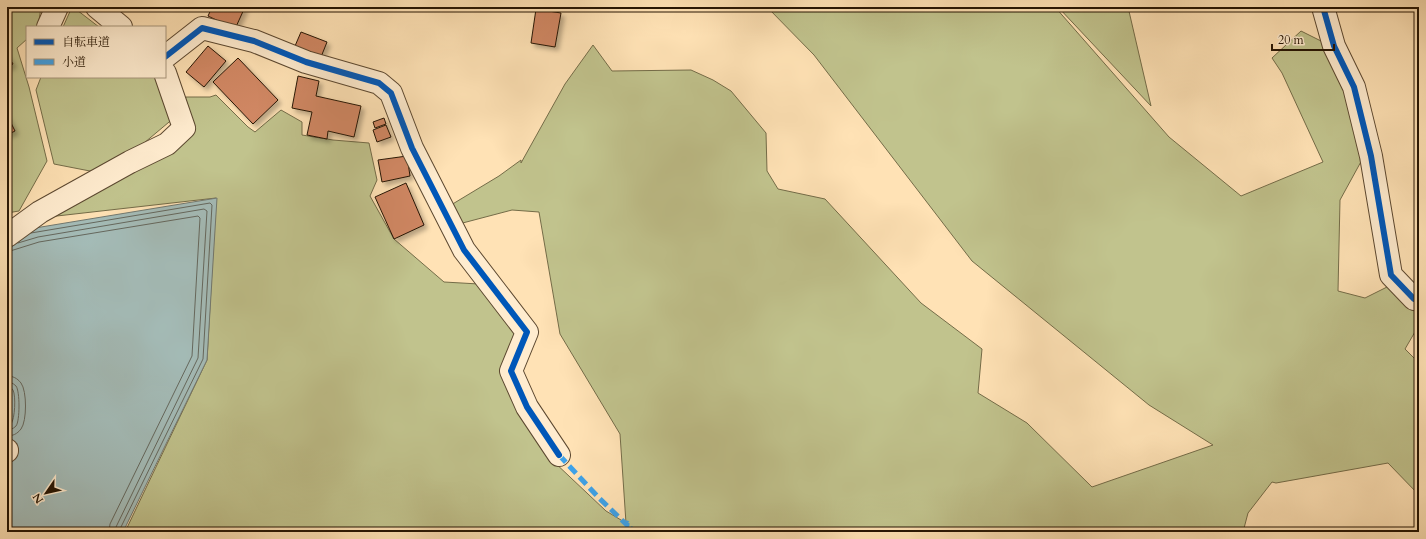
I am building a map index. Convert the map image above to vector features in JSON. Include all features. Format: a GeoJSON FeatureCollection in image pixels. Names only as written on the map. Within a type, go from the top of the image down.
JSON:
{"type":"FeatureCollection","features":[{"type":"Feature","properties":{"kind":"street"},"geometry":{"type":"LineString","coordinates":[[48,26],[57,7]]}},
{"type":"Feature","properties":{"kind":"street"},"geometry":{"type":"LineString","coordinates":[[97,7],[120,26]]}},
{"type":"Feature","properties":{"kind":"street"},"geometry":{"type":"LineString","coordinates":[[1323,7],[1334,46],[1354,87],[1371,156],[1391,275],[1414,299],[1419,300]]}},
{"type":"Feature","properties":{"kind":"street"},"geometry":{"type":"LineString","coordinates":[[166,56],[202,28],[254,42],[306,62],[379,83],[390,93],[412,148],[464,250],[527,332],[511,371],[527,407],[559,455]]}},
{"type":"Feature","properties":{"kind":"street"},"geometry":{"type":"LineString","coordinates":[[7,236],[40,212],[130,162],[167,144],[184,128],[166,76]]}},
{"type":"Feature","properties":{"kind":"green space"},"geometry":{"type":"Polygon","coordinates":[[[7,7],[41,7],[38,26],[26,26],[26,40],[17,48],[29,87],[47,161],[19,211],[7,213],[7,7]]]}},
{"type":"Feature","properties":{"kind":"green space"},"geometry":{"type":"Polygon","coordinates":[[[73,7],[98,26],[63,26],[73,7]]]}},
{"type":"Feature","properties":{"kind":"green space"},"geometry":{"type":"Polygon","coordinates":[[[767,7],[1055,7],[1169,137],[1241,196],[1323,162],[1282,73],[1272,58],[1301,31],[1327,44],[1336,64],[1363,158],[1340,200],[1338,291],[1365,298],[1389,286],[1419,310],[1419,325],[1405,349],[1419,363],[1419,495],[1388,463],[1276,483],[1272,482],[1248,513],[1243,532],[125,532],[207,360],[216,198],[48,217],[185,133],[181,112],[144,143],[95,172],[54,164],[36,90],[41,78],[157,78],[182,111],[186,97],[210,97],[216,95],[255,132],[281,110],[302,122],[302,135],[333,140],[369,143],[377,180],[370,196],[394,239],[444,282],[479,284],[523,333],[506,366],[552,460],[606,511],[626,523],[620,434],[560,334],[539,212],[512,210],[455,225],[446,208],[499,176],[521,160],[521,163],[565,84],[593,45],[612,71],[691,70],[713,80],[731,91],[766,133],[767,171],[778,189],[825,199],[921,303],[982,349],[978,393],[1027,423],[1092,487],[1213,445],[1149,405],[972,261],[814,55],[767,7]]]}},
{"type":"Feature","properties":{"kind":"green space"},"geometry":{"type":"Polygon","coordinates":[[[1058,7],[1128,7],[1151,106],[1058,7]]]}},
{"type":"Feature","properties":{"kind":"water"},"geometry":{"type":"Polygon","coordinates":[[[217,198],[207,360],[123,532],[7,532],[7,452],[10,403],[7,374],[7,237],[35,228],[217,198]]]}},
{"type":"Feature","properties":{"kind":"building"},"geometry":{"type":"Polygon","coordinates":[[[212,7],[245,7],[235,29],[208,16],[212,7]]]}},
{"type":"Feature","properties":{"kind":"building"},"geometry":{"type":"Polygon","coordinates":[[[536,9],[561,13],[555,47],[531,43],[536,9]]]}},
{"type":"Feature","properties":{"kind":"building"},"geometry":{"type":"Polygon","coordinates":[[[301,32],[327,42],[321,57],[295,46],[301,32]]]}},
{"type":"Feature","properties":{"kind":"building"},"geometry":{"type":"Polygon","coordinates":[[[208,46],[226,61],[204,87],[186,72],[208,46]]]}},
{"type":"Feature","properties":{"kind":"building"},"geometry":{"type":"Polygon","coordinates":[[[7,54],[13,64],[7,68],[7,54]]]}},
{"type":"Feature","properties":{"kind":"building"},"geometry":{"type":"Polygon","coordinates":[[[238,58],[278,100],[253,124],[213,82],[238,58]]]}},
{"type":"Feature","properties":{"kind":"building"},"geometry":{"type":"Polygon","coordinates":[[[298,76],[319,81],[316,96],[361,106],[354,137],[328,131],[327,139],[307,135],[312,112],[292,108],[298,76]]]}},
{"type":"Feature","properties":{"kind":"building"},"geometry":{"type":"Polygon","coordinates":[[[7,115],[15,131],[7,135],[7,115]]]}},
{"type":"Feature","properties":{"kind":"building"},"geometry":{"type":"Polygon","coordinates":[[[384,118],[386,124],[375,128],[373,122],[384,118]]]}},
{"type":"Feature","properties":{"kind":"building"},"geometry":{"type":"Polygon","coordinates":[[[386,125],[391,137],[377,142],[373,130],[386,125]]]}},
{"type":"Feature","properties":{"kind":"building"},"geometry":{"type":"Polygon","coordinates":[[[407,156],[410,176],[382,182],[378,160],[407,156]]]}},
{"type":"Feature","properties":{"kind":"building"},"geometry":{"type":"Polygon","coordinates":[[[406,183],[424,225],[394,239],[375,197],[406,183]]]}},
{"type":"Feature","properties":{"kind":"marked path"},"geometry":{"type":"LineString","coordinates":[[559,455],[599,498],[627,525],[627,523],[633,532]]}},
{"type":"Feature","properties":{"kind":"cycle path"},"geometry":{"type":"LineString","coordinates":[[1323,7],[1334,46],[1354,87],[1371,156],[1391,275],[1414,299],[1419,300]]}},
{"type":"Feature","properties":{"kind":"cycle path"},"geometry":{"type":"LineString","coordinates":[[166,56],[202,28],[254,41],[306,62],[379,83],[391,93],[412,148],[464,250],[527,332],[511,371],[527,407],[559,455]]}}]}
